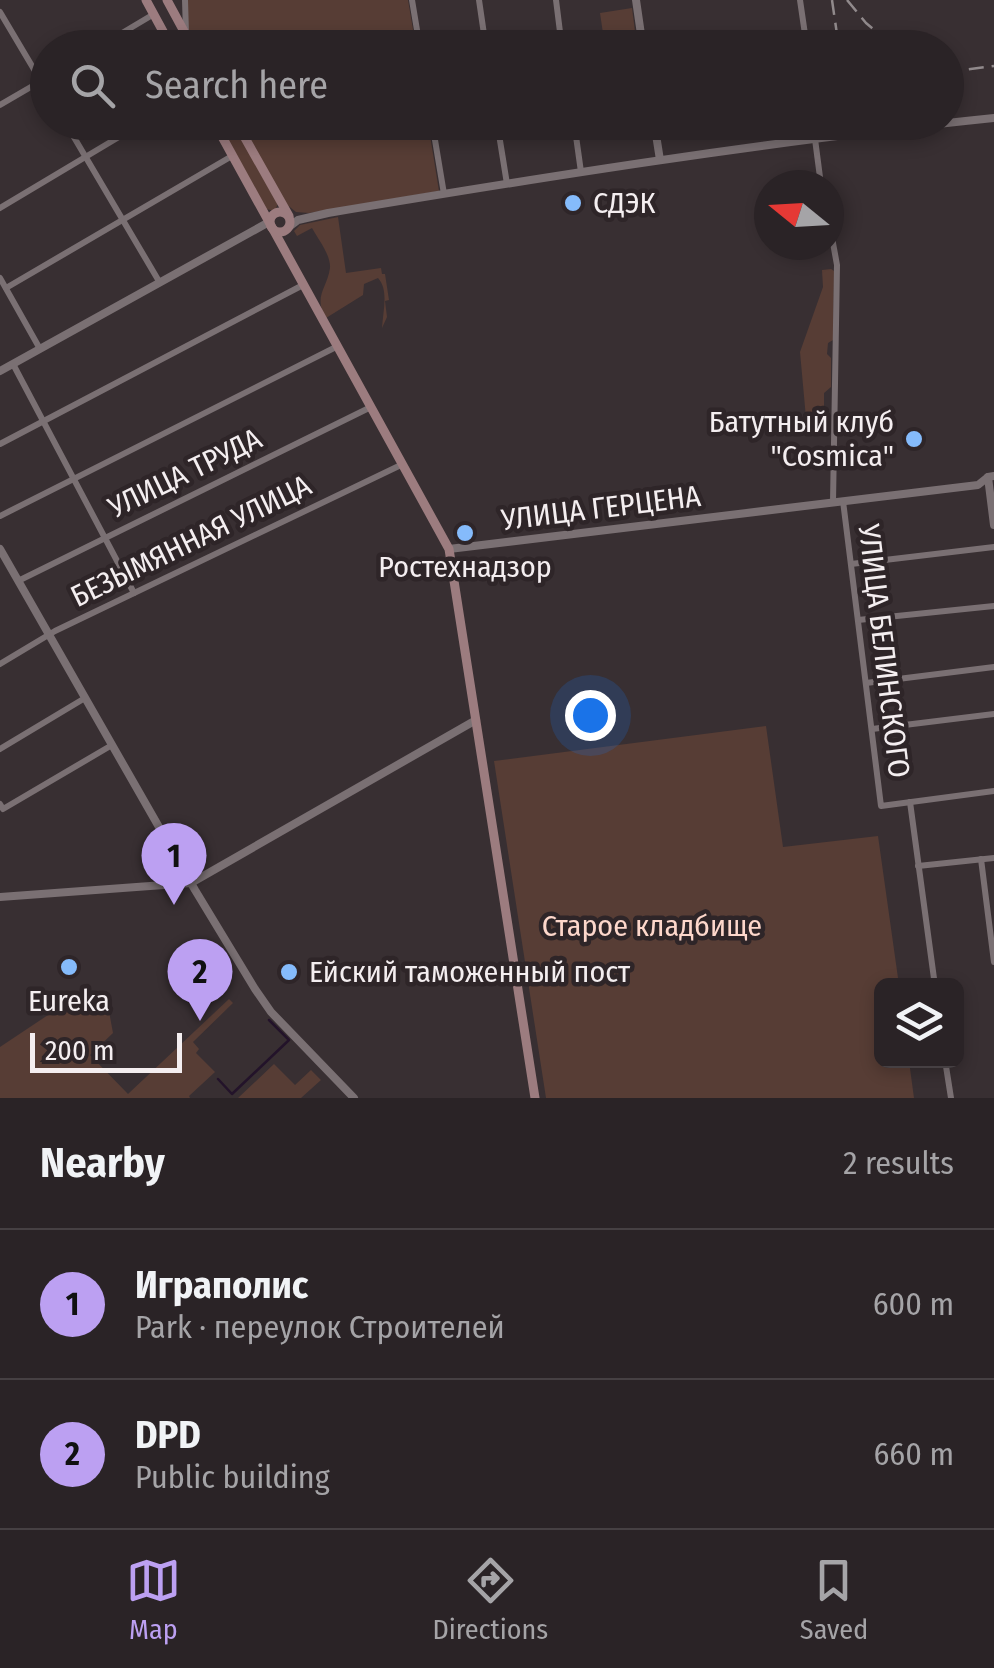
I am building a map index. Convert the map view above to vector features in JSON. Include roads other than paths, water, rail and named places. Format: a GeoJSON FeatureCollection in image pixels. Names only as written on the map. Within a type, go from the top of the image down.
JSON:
{"type":"FeatureCollection","features":[{"type":"Feature","properties":{"kind":"main road"},"geometry":{"type":"LineString","coordinates":[[146,0],[163,30]]}},
{"type":"Feature","properties":{"kind":"main road"},"geometry":{"type":"LineString","coordinates":[[166,0],[183,30]]}},
{"type":"Feature","properties":{"kind":"main road"},"geometry":{"type":"LineString","coordinates":[[224,140],[449,549],[535,1098]]}},
{"type":"Feature","properties":{"kind":"main road"},"geometry":{"type":"LineString","coordinates":[[246,140],[289,221],[290,261]]}},
{"type":"Feature","properties":{"kind":"main road"},"geometry":{"type":"LineString","coordinates":[[270,224],[275,214],[282,212],[289,221]]}},
{"type":"Feature","properties":{"kind":"main road"},"geometry":{"type":"LineString","coordinates":[[270,224],[282,232],[289,221]]}},
{"type":"Feature","properties":{"kind":"street"},"geometry":{"type":"LineString","coordinates":[[185,0],[188,30]]}},
{"type":"Feature","properties":{"kind":"street"},"geometry":{"type":"LineString","coordinates":[[412,0],[417,30]]}},
{"type":"Feature","properties":{"kind":"street"},"geometry":{"type":"LineString","coordinates":[[479,0],[483,30]]}},
{"type":"Feature","properties":{"kind":"street"},"geometry":{"type":"LineString","coordinates":[[556,0],[560,30]]}},
{"type":"Feature","properties":{"kind":"street"},"geometry":{"type":"LineString","coordinates":[[636,0],[640,30]]}},
{"type":"Feature","properties":{"kind":"street"},"geometry":{"type":"LineString","coordinates":[[800,0],[804,30]]}},
{"type":"Feature","properties":{"kind":"street"},"geometry":{"type":"LineString","coordinates":[[0,12],[30,58]]}},
{"type":"Feature","properties":{"kind":"street"},"geometry":{"type":"LineString","coordinates":[[127,30],[154,14]]}},
{"type":"Feature","properties":{"kind":"street"},"geometry":{"type":"LineString","coordinates":[[0,105],[30,87]]}},
{"type":"Feature","properties":{"kind":"street"},"geometry":{"type":"LineString","coordinates":[[964,121],[994,118]]}},
{"type":"Feature","properties":{"kind":"street"},"geometry":{"type":"LineString","coordinates":[[77,140],[160,282]]}},
{"type":"Feature","properties":{"kind":"street"},"geometry":{"type":"LineString","coordinates":[[0,208],[113,140]]}},
{"type":"Feature","properties":{"kind":"street"},"geometry":{"type":"LineString","coordinates":[[435,140],[444,194]]}},
{"type":"Feature","properties":{"kind":"street"},"geometry":{"type":"LineString","coordinates":[[500,140],[506,184]]}},
{"type":"Feature","properties":{"kind":"street"},"geometry":{"type":"LineString","coordinates":[[577,140],[581,172]]}},
{"type":"Feature","properties":{"kind":"street"},"geometry":{"type":"LineString","coordinates":[[657,140],[660,160]]}},
{"type":"Feature","properties":{"kind":"street"},"geometry":{"type":"LineString","coordinates":[[289,221],[803,140]]}},
{"type":"Feature","properties":{"kind":"street"},"geometry":{"type":"LineString","coordinates":[[817,140],[820,170]]}},
{"type":"Feature","properties":{"kind":"street"},"geometry":{"type":"LineString","coordinates":[[6,288],[232,156]]}},
{"type":"Feature","properties":{"kind":"street"},"geometry":{"type":"LineString","coordinates":[[0,371],[270,224]]}},
{"type":"Feature","properties":{"kind":"street","name":"УЛИЦА БЕЛИНСКОГО"},"geometry":{"type":"LineString","coordinates":[[836,260],[838,502],[851,564],[881,806],[910,802],[933,978]]}},
{"type":"Feature","properties":{"kind":"street"},"geometry":{"type":"LineString","coordinates":[[0,278],[40,349]]}},
{"type":"Feature","properties":{"kind":"street"},"geometry":{"type":"LineString","coordinates":[[0,444],[303,286]]}},
{"type":"Feature","properties":{"kind":"street"},"geometry":{"type":"LineString","coordinates":[[0,516],[338,346]]}},
{"type":"Feature","properties":{"kind":"street"},"geometry":{"type":"LineString","coordinates":[[12,364],[134,593]]}},
{"type":"Feature","properties":{"kind":"street","name":"УЛИЦА ТРУДА"},"geometry":{"type":"LineString","coordinates":[[18,580],[372,406]]}},
{"type":"Feature","properties":{"kind":"street","name":"БЕЗЫМЯННАЯ УЛИЦА"},"geometry":{"type":"LineString","coordinates":[[0,664],[49,635],[404,464]]}},
{"type":"Feature","properties":{"kind":"street"},"geometry":{"type":"LineString","coordinates":[[991,477],[994,525]]}},
{"type":"Feature","properties":{"kind":"street","name":"УЛИЦА ГЕРЦЕНА"},"geometry":{"type":"LineString","coordinates":[[449,549],[978,484],[991,477]]}},
{"type":"Feature","properties":{"kind":"street"},"geometry":{"type":"LineString","coordinates":[[978,484],[990,492]]}},
{"type":"Feature","properties":{"kind":"street"},"geometry":{"type":"LineString","coordinates":[[851,564],[994,547]]}},
{"type":"Feature","properties":{"kind":"street"},"geometry":{"type":"LineString","coordinates":[[0,549],[4,565],[18,580],[266,1006],[354,1098]]}},
{"type":"Feature","properties":{"kind":"street"},"geometry":{"type":"LineString","coordinates":[[858,620],[994,606]]}},
{"type":"Feature","properties":{"kind":"street"},"geometry":{"type":"LineString","coordinates":[[866,684],[994,667]]}},
{"type":"Feature","properties":{"kind":"street"},"geometry":{"type":"LineString","coordinates":[[0,750],[85,698]]}},
{"type":"Feature","properties":{"kind":"street"},"geometry":{"type":"LineString","coordinates":[[872,729],[994,714]]}},
{"type":"Feature","properties":{"kind":"street"},"geometry":{"type":"LineString","coordinates":[[0,898],[191,882],[476,720]]}},
{"type":"Feature","properties":{"kind":"street"},"geometry":{"type":"LineString","coordinates":[[2,807],[112,745]]}},
{"type":"Feature","properties":{"kind":"street"},"geometry":{"type":"LineString","coordinates":[[910,802],[994,791]]}},
{"type":"Feature","properties":{"kind":"street"},"geometry":{"type":"LineString","coordinates":[[918,866],[994,858]]}},
{"type":"Feature","properties":{"kind":"street"},"geometry":{"type":"LineString","coordinates":[[981,859],[994,962]]}},
{"type":"Feature","properties":{"kind":"street"},"geometry":{"type":"LineString","coordinates":[[946,1068],[950,1098]]}},
{"type":"Feature","properties":{"kind":"waterway"},"geometry":{"type":"LineString","coordinates":[[218,1079],[232,1094],[289,1040],[269,1020]]}},
{"type":"Feature","properties":{"kind":"railway"},"geometry":{"type":"LineString","coordinates":[[832,0],[836,30]]}},
{"type":"Feature","properties":{"kind":"railway"},"geometry":{"type":"LineString","coordinates":[[847,0],[874,30]]}},
{"type":"Feature","properties":{"kind":"railway"},"geometry":{"type":"LineString","coordinates":[[964,70],[994,66]]}},
{"type":"Feature","properties":{"kind":"place","name":"СДЭК"},"geometry":{"type":"Point","coordinates":[573,203]}},
{"type":"Feature","properties":{"kind":"place","name":"Батутный клуб \"Cosmica\""},"geometry":{"type":"Point","coordinates":[914,439]}},
{"type":"Feature","properties":{"kind":"place","name":"Ростехнадзор"},"geometry":{"type":"Point","coordinates":[465,533]}},
{"type":"Feature","properties":{"kind":"place","name":"Играполис"},"geometry":{"type":"Point","coordinates":[174,905]}},
{"type":"Feature","properties":{"kind":"place","name":"Eureka"},"geometry":{"type":"Point","coordinates":[69,967]}},
{"type":"Feature","properties":{"kind":"place","name":"Ейский таможенный пост"},"geometry":{"type":"Point","coordinates":[289,972]}},
{"type":"Feature","properties":{"kind":"place","name":"DPD"},"geometry":{"type":"Point","coordinates":[200,1021]}},
{"type":"Feature","properties":{"kind":"park label","name":"Старое кладбище"},"geometry":{"type":"Point","coordinates":[652,926]}}]}
